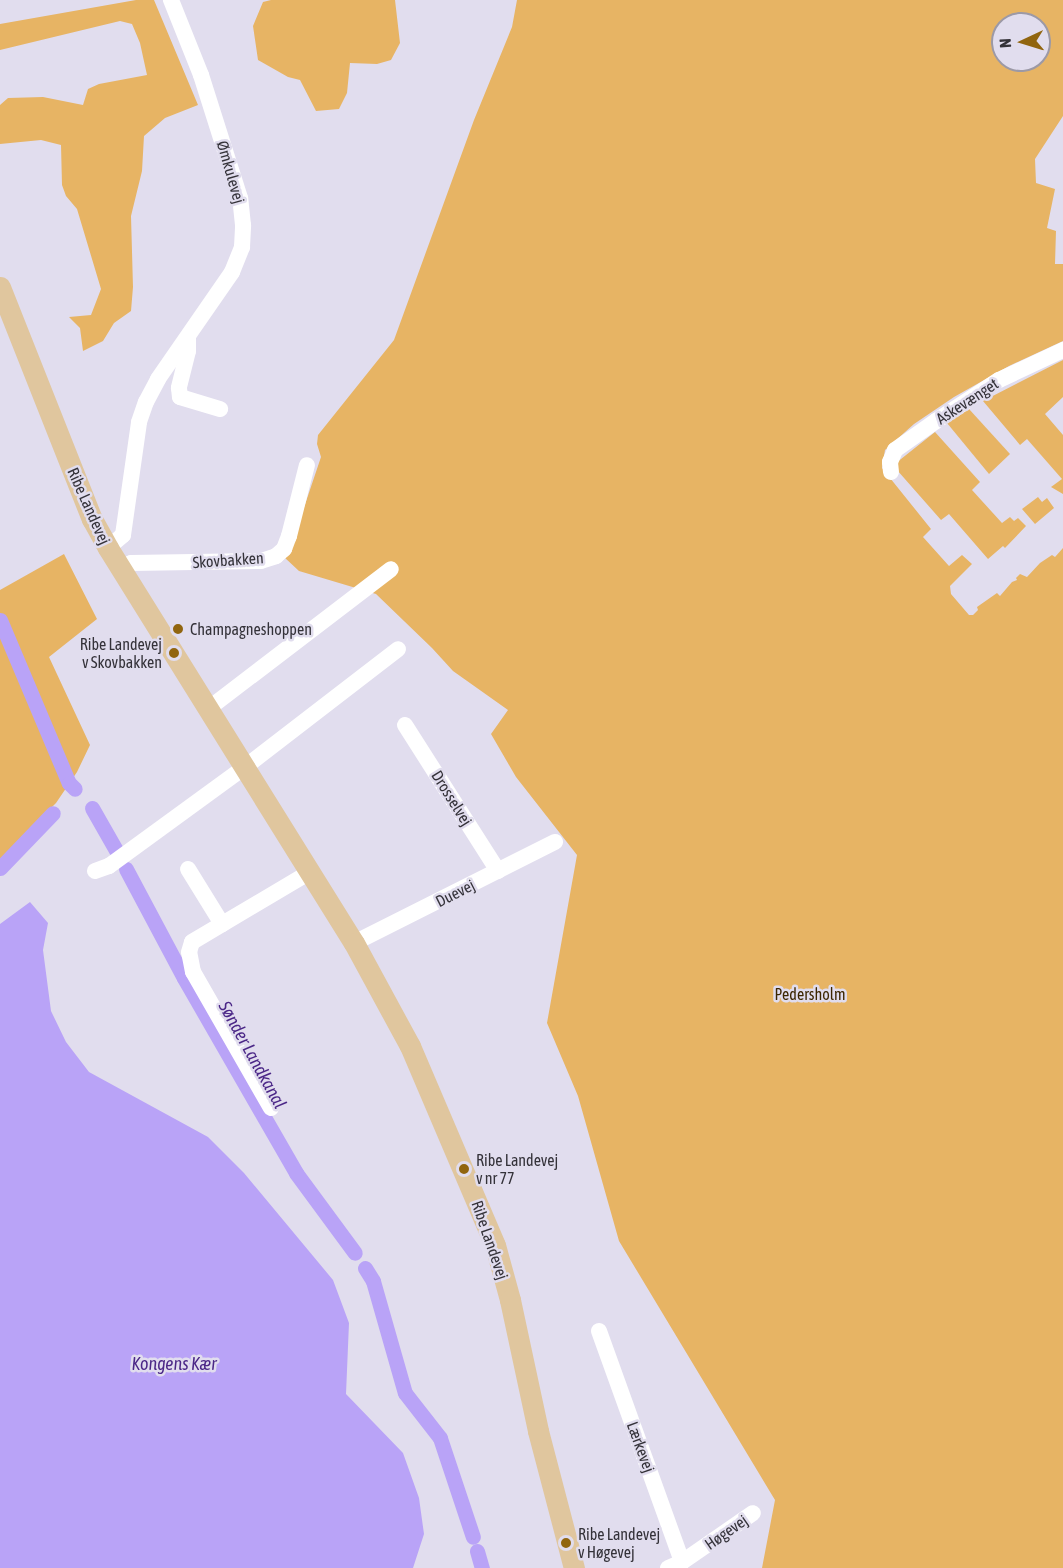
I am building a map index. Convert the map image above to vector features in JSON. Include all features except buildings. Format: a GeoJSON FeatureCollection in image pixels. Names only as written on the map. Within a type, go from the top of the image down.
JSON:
{"type":"FeatureCollection","features":[{"type":"Feature","properties":{"kind":"main road","name":"Ribe Landevej"},"geometry":{"type":"LineString","coordinates":[[0,287],[92,519],[120,568],[354,943],[410,1046],[495,1245],[510,1300],[538,1431],[574,1568]]}},
{"type":"Feature","properties":{"kind":"street","name":"Ømkulevej"},"geometry":{"type":"LineString","coordinates":[[108,548],[120,541],[123,535],[139,422],[146,402],[158,379],[232,272],[242,247],[243,225],[240,198],[201,75],[171,0]]}},
{"type":"Feature","properties":{"kind":"street","name":"Ømkulevej"},"geometry":{"type":"LineString","coordinates":[[188,338],[188,351],[179,388],[180,397],[219,409]]}},
{"type":"Feature","properties":{"kind":"street","name":"Askevænget"},"geometry":{"type":"LineString","coordinates":[[891,472],[890,462],[895,450],[999,380],[1063,350]]}},
{"type":"Feature","properties":{"kind":"street","name":"Skovbakken"},"geometry":{"type":"LineString","coordinates":[[120,568],[131,563],[250,561],[276,556],[284,549],[289,536],[307,465]]}},
{"type":"Feature","properties":{"kind":"street"},"geometry":{"type":"LineString","coordinates":[[208,709],[391,569]]}},
{"type":"Feature","properties":{"kind":"street"},"geometry":{"type":"LineString","coordinates":[[95,871],[109,866],[246,767],[398,649]]}},
{"type":"Feature","properties":{"kind":"street","name":"Drosselvej"},"geometry":{"type":"LineString","coordinates":[[405,724],[498,871]]}},
{"type":"Feature","properties":{"kind":"street","name":"Duevej"},"geometry":{"type":"LineString","coordinates":[[354,943],[555,842]]}},
{"type":"Feature","properties":{"kind":"street"},"geometry":{"type":"LineString","coordinates":[[188,869],[222,924]]}},
{"type":"Feature","properties":{"kind":"street"},"geometry":{"type":"LineString","coordinates":[[271,1108],[193,972],[189,952],[192,942],[310,872]]}},
{"type":"Feature","properties":{"kind":"street","name":"Lærkevej"},"geometry":{"type":"LineString","coordinates":[[599,1331],[675,1565]]}},
{"type":"Feature","properties":{"kind":"street","name":"Høgevej"},"geometry":{"type":"LineString","coordinates":[[675,1565],[753,1513]]}},
{"type":"Feature","properties":{"kind":"green space"},"geometry":{"type":"Polygon","coordinates":[[[136,0],[154,0],[198,105],[165,118],[144,136],[142,171],[131,216],[133,287],[131,311],[114,323],[103,341],[83,351],[80,328],[69,317],[91,315],[101,289],[77,209],[66,196],[62,185],[61,145],[41,140],[0,144],[0,105],[8,98],[43,97],[83,105],[88,89],[99,84],[147,75],[140,43],[132,24],[120,21],[0,50],[0,24],[136,0]]]}},
{"type":"Feature","properties":{"kind":"green space"},"geometry":{"type":"Polygon","coordinates":[[[271,0],[395,0],[400,43],[391,60],[377,64],[350,63],[347,93],[339,109],[316,111],[300,80],[288,77],[258,60],[253,26],[263,2],[271,0]]]}},
{"type":"Feature","properties":{"kind":"green space","name":"Pedersholm"},"geometry":{"type":"Polygon","coordinates":[[[517,0],[1063,0],[1063,116],[1035,159],[1036,183],[1055,189],[1047,228],[1056,231],[1055,264],[1063,264],[1063,341],[1009,366],[954,397],[914,424],[885,450],[882,468],[931,529],[923,537],[949,566],[962,555],[972,564],[950,586],[951,594],[969,615],[973,615],[978,610],[977,607],[997,593],[1000,596],[1012,582],[1017,580],[1020,574],[1027,577],[1040,563],[1052,555],[1055,557],[1063,548],[1063,1568],[762,1568],[775,1500],[619,1241],[578,1096],[547,1023],[577,855],[516,777],[491,734],[508,710],[453,671],[376,594],[299,571],[284,557],[290,549],[321,457],[317,444],[318,435],[394,340],[474,120],[512,27],[517,0]]]}},
{"type":"Feature","properties":{"kind":"green space"},"geometry":{"type":"Polygon","coordinates":[[[1063,360],[1063,397],[1045,414],[1063,435],[1063,494],[1051,487],[1062,479],[1027,439],[1020,445],[983,401],[1063,360]]]}},
{"type":"Feature","properties":{"kind":"green space"},"geometry":{"type":"Polygon","coordinates":[[[969,409],[1010,454],[989,474],[947,423],[969,409]]]}},
{"type":"Feature","properties":{"kind":"green space"},"geometry":{"type":"Polygon","coordinates":[[[935,432],[980,482],[972,490],[1002,523],[1010,517],[1014,521],[1018,518],[1026,526],[1005,548],[1003,546],[988,559],[949,514],[941,520],[897,470],[896,463],[935,432]]]}},
{"type":"Feature","properties":{"kind":"green space"},"geometry":{"type":"Polygon","coordinates":[[[1038,497],[1042,502],[1047,498],[1054,508],[1035,524],[1022,509],[1038,497]]]}},
{"type":"Feature","properties":{"kind":"green space"},"geometry":{"type":"Polygon","coordinates":[[[64,554],[97,619],[49,657],[90,745],[77,772],[56,803],[0,859],[0,590],[64,554]]]}},
{"type":"Feature","properties":{"kind":"water","name":"Kongens Kær"},"geometry":{"type":"Polygon","coordinates":[[[30,902],[48,923],[43,950],[51,1011],[66,1042],[89,1072],[208,1137],[244,1173],[333,1280],[349,1323],[346,1394],[403,1453],[419,1498],[424,1534],[413,1568],[0,1568],[0,924],[30,902]]]}},
{"type":"Feature","properties":{"kind":"waterway"},"geometry":{"type":"LineString","coordinates":[[0,620],[69,783],[75,789]]}},
{"type":"Feature","properties":{"kind":"waterway","name":"Sønder Landkanal"},"geometry":{"type":"LineString","coordinates":[[92,808],[116,850]]}},
{"type":"Feature","properties":{"kind":"waterway","name":"Sønder Landkanal"},"geometry":{"type":"LineString","coordinates":[[0,868],[53,813]]}},
{"type":"Feature","properties":{"kind":"waterway","name":"Sønder Landkanal"},"geometry":{"type":"LineString","coordinates":[[126,869],[184,978],[296,1173],[355,1253]]}},
{"type":"Feature","properties":{"kind":"waterway","name":"Sønder Landkanal"},"geometry":{"type":"LineString","coordinates":[[365,1268],[373,1281],[405,1393],[440,1438],[473,1537]]}},
{"type":"Feature","properties":{"kind":"waterway","name":"Sønder Landkanal"},"geometry":{"type":"LineString","coordinates":[[477,1551],[482,1568]]}},
{"type":"Feature","properties":{"kind":"place","name":"Champagneshoppen"},"geometry":{"type":"Point","coordinates":[178,629]}},
{"type":"Feature","properties":{"kind":"place","name":"Ribe Landevej v Skovbakken"},"geometry":{"type":"Point","coordinates":[174,653]}},
{"type":"Feature","properties":{"kind":"place","name":"Ribe Landevej v nr 77"},"geometry":{"type":"Point","coordinates":[464,1169]}},
{"type":"Feature","properties":{"kind":"place","name":"Ribe Landevej v Høgevej"},"geometry":{"type":"Point","coordinates":[566,1543]}}]}
